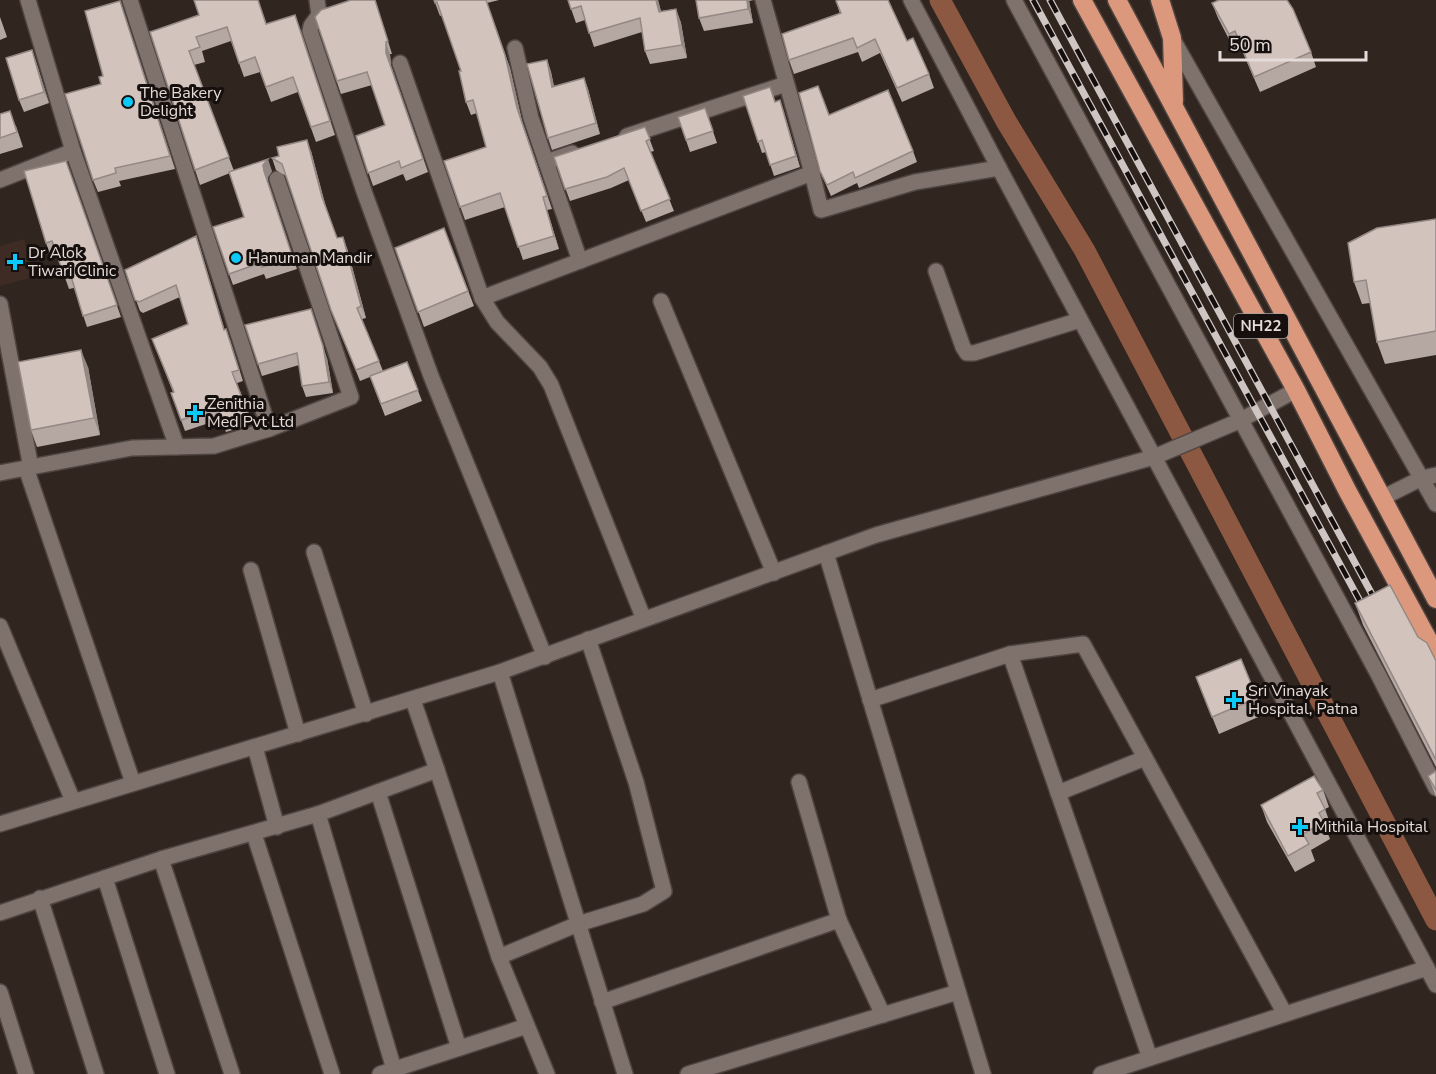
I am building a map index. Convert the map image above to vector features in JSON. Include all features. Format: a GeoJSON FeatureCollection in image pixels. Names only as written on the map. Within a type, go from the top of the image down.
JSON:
{"type":"FeatureCollection","features":[{"type":"Feature","properties":{"kind":"highway","name":"NH22"},"geometry":{"type":"LineString","coordinates":[[1082,0],[1296,390],[1348,492],[1436,654]]}},
{"type":"Feature","properties":{"kind":"highway"},"geometry":{"type":"LineString","coordinates":[[1118,0],[1174,106]]}},
{"type":"Feature","properties":{"kind":"highway","name":"NH22"},"geometry":{"type":"LineString","coordinates":[[1160,0],[1172,38],[1174,106],[1436,599]]}},
{"type":"Feature","properties":{"kind":"street"},"geometry":{"type":"LineString","coordinates":[[28,0],[73,151],[177,447]]}},
{"type":"Feature","properties":{"kind":"street"},"geometry":{"type":"LineString","coordinates":[[130,0],[269,429]]}},
{"type":"Feature","properties":{"kind":"street"},"geometry":{"type":"LineString","coordinates":[[317,0],[319,15],[310,31],[364,194],[431,376],[545,657]]}},
{"type":"Feature","properties":{"kind":"street"},"geometry":{"type":"LineString","coordinates":[[763,0],[821,210],[915,182],[999,168]]}},
{"type":"Feature","properties":{"kind":"street"},"geometry":{"type":"LineString","coordinates":[[911,0],[1080,320],[1158,455],[1436,985]]}},
{"type":"Feature","properties":{"kind":"street"},"geometry":{"type":"LineString","coordinates":[[1014,0],[1239,421],[1378,674],[1436,788]]}},
{"type":"Feature","properties":{"kind":"street"},"geometry":{"type":"LineString","coordinates":[[1172,38],[1429,477],[1436,504]]}},
{"type":"Feature","properties":{"kind":"street"},"geometry":{"type":"LineString","coordinates":[[515,48],[527,106],[580,261]]}},
{"type":"Feature","properties":{"kind":"street"},"geometry":{"type":"LineString","coordinates":[[400,63],[482,298],[497,322],[540,367],[551,385],[643,617]]}},
{"type":"Feature","properties":{"kind":"street"},"geometry":{"type":"LineString","coordinates":[[611,141],[786,84]]}},
{"type":"Feature","properties":{"kind":"street"},"geometry":{"type":"LineString","coordinates":[[546,162],[590,148]]}},
{"type":"Feature","properties":{"kind":"street"},"geometry":{"type":"LineString","coordinates":[[0,180],[73,151]]}},
{"type":"Feature","properties":{"kind":"street"},"geometry":{"type":"LineString","coordinates":[[482,298],[812,173]]}},
{"type":"Feature","properties":{"kind":"street"},"geometry":{"type":"LineString","coordinates":[[0,473],[132,448],[214,446],[269,429],[351,397],[277,179]]}},
{"type":"Feature","properties":{"kind":"street"},"geometry":{"type":"LineString","coordinates":[[936,271],[963,347],[968,353],[1080,320]]}},
{"type":"Feature","properties":{"kind":"street"},"geometry":{"type":"LineString","coordinates":[[661,301],[774,573]]}},
{"type":"Feature","properties":{"kind":"street"},"geometry":{"type":"LineString","coordinates":[[0,304],[29,468],[133,783]]}},
{"type":"Feature","properties":{"kind":"street"},"geometry":{"type":"LineString","coordinates":[[0,824],[500,672],[545,657],[643,617],[774,573],[876,535],[1158,455],[1239,421],[1296,390]]}},
{"type":"Feature","properties":{"kind":"street"},"geometry":{"type":"LineString","coordinates":[[1382,498],[1429,477]]}},
{"type":"Feature","properties":{"kind":"street"},"geometry":{"type":"LineString","coordinates":[[314,552],[366,714]]}},
{"type":"Feature","properties":{"kind":"street"},"geometry":{"type":"LineString","coordinates":[[826,553],[983,1074]]}},
{"type":"Feature","properties":{"kind":"street"},"geometry":{"type":"LineString","coordinates":[[250,570],[298,734]]}},
{"type":"Feature","properties":{"kind":"street"},"geometry":{"type":"LineString","coordinates":[[0,626],[74,801]]}},
{"type":"Feature","properties":{"kind":"street"},"geometry":{"type":"LineString","coordinates":[[499,957],[578,924],[643,904],[664,891],[636,782],[588,639]]}},
{"type":"Feature","properties":{"kind":"street"},"geometry":{"type":"LineString","coordinates":[[870,700],[1010,654],[1083,644],[1285,1014]]}},
{"type":"Feature","properties":{"kind":"street"},"geometry":{"type":"LineString","coordinates":[[1010,654],[1150,1058]]}},
{"type":"Feature","properties":{"kind":"street"},"geometry":{"type":"LineString","coordinates":[[500,672],[624,1074]]}},
{"type":"Feature","properties":{"kind":"street"},"geometry":{"type":"LineString","coordinates":[[413,700],[499,957],[547,1074]]}},
{"type":"Feature","properties":{"kind":"street"},"geometry":{"type":"LineString","coordinates":[[255,747],[277,827]]}},
{"type":"Feature","properties":{"kind":"street"},"geometry":{"type":"LineString","coordinates":[[1058,794],[1145,758]]}},
{"type":"Feature","properties":{"kind":"street"},"geometry":{"type":"LineString","coordinates":[[0,913],[161,859],[318,814],[437,770]]}},
{"type":"Feature","properties":{"kind":"street"},"geometry":{"type":"LineString","coordinates":[[799,782],[839,920],[883,1015]]}},
{"type":"Feature","properties":{"kind":"street"},"geometry":{"type":"LineString","coordinates":[[378,792],[459,1048]]}},
{"type":"Feature","properties":{"kind":"street"},"geometry":{"type":"LineString","coordinates":[[318,814],[387,1072],[527,1026]]}},
{"type":"Feature","properties":{"kind":"street"},"geometry":{"type":"LineString","coordinates":[[254,834],[332,1074]]}},
{"type":"Feature","properties":{"kind":"street"},"geometry":{"type":"LineString","coordinates":[[161,859],[232,1074]]}},
{"type":"Feature","properties":{"kind":"street"},"geometry":{"type":"LineString","coordinates":[[105,878],[166,1074]]}},
{"type":"Feature","properties":{"kind":"street"},"geometry":{"type":"LineString","coordinates":[[40,898],[96,1074]]}},
{"type":"Feature","properties":{"kind":"street"},"geometry":{"type":"LineString","coordinates":[[602,1002],[839,920]]}},
{"type":"Feature","properties":{"kind":"street"},"geometry":{"type":"LineString","coordinates":[[1101,1074],[1427,968]]}},
{"type":"Feature","properties":{"kind":"street"},"geometry":{"type":"LineString","coordinates":[[0,992],[26,1074]]}},
{"type":"Feature","properties":{"kind":"street"},"geometry":{"type":"LineString","coordinates":[[688,1074],[958,992]]}},
{"type":"Feature","properties":{"kind":"shaded area","name":"Dr Alok Tiwari Clinic"},"geometry":{"type":"Polygon","coordinates":[[[24,239],[34,277],[0,286],[0,246],[24,239]]]}},
{"type":"Feature","properties":{"kind":"building"},"geometry":{"type":"Polygon","coordinates":[[[194,0],[258,0],[266,24],[295,15],[330,121],[311,127],[293,77],[266,87],[255,57],[239,63],[227,27],[196,37],[200,47],[189,51],[229,157],[195,170],[150,32],[199,15],[194,0]]]}},
{"type":"Feature","properties":{"kind":"building"},"geometry":{"type":"Polygon","coordinates":[[[351,0],[375,0],[388,41],[386,42],[386,53],[423,159],[401,168],[399,161],[368,173],[356,136],[385,125],[367,72],[337,81],[315,17],[321,10],[351,0]]]}},
{"type":"Feature","properties":{"kind":"building"},"geometry":{"type":"Polygon","coordinates":[[[434,0],[486,0],[505,55],[517,108],[547,196],[543,197],[554,236],[518,247],[500,193],[460,207],[444,161],[486,147],[473,100],[466,102],[459,71],[461,71],[437,2],[435,3],[434,0]]]}},
{"type":"Feature","properties":{"kind":"building"},"geometry":{"type":"Polygon","coordinates":[[[568,0],[656,0],[659,12],[676,9],[682,45],[645,51],[640,18],[589,33],[581,6],[571,9],[568,0]]]}},
{"type":"Feature","properties":{"kind":"building"},"geometry":{"type":"Polygon","coordinates":[[[696,0],[747,0],[748,9],[699,18],[696,0]]]}},
{"type":"Feature","properties":{"kind":"building"},"geometry":{"type":"Polygon","coordinates":[[[888,0],[907,41],[913,38],[929,74],[897,88],[875,39],[857,48],[853,38],[789,60],[782,34],[841,13],[836,1],[888,0]]]}},
{"type":"Feature","properties":{"kind":"building"},"geometry":{"type":"Polygon","coordinates":[[[1219,0],[1287,0],[1311,52],[1254,77],[1235,31],[1229,34],[1212,3],[1219,0]]]}},
{"type":"Feature","properties":{"kind":"building"},"geometry":{"type":"Polygon","coordinates":[[[120,1],[170,156],[115,168],[116,173],[93,180],[65,94],[101,84],[99,77],[103,76],[85,11],[120,1]]]}},
{"type":"Feature","properties":{"kind":"building"},"geometry":{"type":"Polygon","coordinates":[[[32,50],[44,92],[19,100],[6,58],[32,50]]]}},
{"type":"Feature","properties":{"kind":"building"},"geometry":{"type":"Polygon","coordinates":[[[547,60],[552,87],[584,78],[596,123],[548,138],[527,64],[547,60]]]}},
{"type":"Feature","properties":{"kind":"building"},"geometry":{"type":"Polygon","coordinates":[[[818,86],[829,115],[888,90],[913,151],[855,178],[853,172],[827,185],[820,171],[799,93],[818,86]]]}},
{"type":"Feature","properties":{"kind":"building"},"geometry":{"type":"Polygon","coordinates":[[[770,87],[775,102],[780,100],[796,156],[770,165],[762,140],[758,142],[743,96],[770,87]]]}},
{"type":"Feature","properties":{"kind":"building"},"geometry":{"type":"Polygon","coordinates":[[[705,108],[713,131],[686,140],[678,117],[705,108]]]}},
{"type":"Feature","properties":{"kind":"building"},"geometry":{"type":"Polygon","coordinates":[[[10,111],[17,132],[0,138],[0,114],[10,111]]]}},
{"type":"Feature","properties":{"kind":"building"},"geometry":{"type":"Polygon","coordinates":[[[645,127],[650,139],[646,141],[670,199],[641,211],[624,168],[607,177],[565,189],[554,157],[645,127]]]}},
{"type":"Feature","properties":{"kind":"building"},"geometry":{"type":"Polygon","coordinates":[[[307,140],[322,197],[337,238],[343,237],[361,306],[357,308],[379,361],[356,370],[331,310],[282,164],[272,158],[279,156],[277,147],[307,140]]]}},
{"type":"Feature","properties":{"kind":"building"},"geometry":{"type":"Polygon","coordinates":[[[268,159],[263,165],[264,171],[293,258],[262,267],[260,263],[229,274],[213,227],[244,217],[229,172],[268,159]]]}},
{"type":"Feature","properties":{"kind":"building"},"geometry":{"type":"Polygon","coordinates":[[[66,161],[117,305],[83,316],[71,276],[65,278],[52,241],[46,243],[24,171],[66,161]]]}},
{"type":"Feature","properties":{"kind":"building"},"geometry":{"type":"Polygon","coordinates":[[[1436,219],[1436,331],[1377,342],[1366,280],[1354,282],[1348,243],[1377,228],[1436,219]]]}},
{"type":"Feature","properties":{"kind":"building"},"geometry":{"type":"Polygon","coordinates":[[[444,228],[468,291],[418,312],[395,248],[444,228]]]}},
{"type":"Feature","properties":{"kind":"building"},"geometry":{"type":"Polygon","coordinates":[[[196,236],[224,330],[226,329],[239,370],[232,372],[248,413],[222,421],[217,407],[181,420],[171,393],[174,392],[152,339],[188,324],[176,285],[139,302],[135,300],[125,270],[196,236]]]}},
{"type":"Feature","properties":{"kind":"building"},"geometry":{"type":"Polygon","coordinates":[[[311,309],[323,346],[329,382],[302,386],[297,353],[258,364],[245,325],[311,309]]]}},
{"type":"Feature","properties":{"kind":"building"},"geometry":{"type":"Polygon","coordinates":[[[81,350],[94,418],[31,430],[18,362],[81,350]]]}},
{"type":"Feature","properties":{"kind":"building"},"geometry":{"type":"Polygon","coordinates":[[[407,362],[418,390],[381,404],[370,376],[407,362]]]}},
{"type":"Feature","properties":{"kind":"building"},"geometry":{"type":"Polygon","coordinates":[[[1390,585],[1418,637],[1427,643],[1436,661],[1436,760],[1355,603],[1390,585]]]}},
{"type":"Feature","properties":{"kind":"building"},"geometry":{"type":"Polygon","coordinates":[[[1241,659],[1257,698],[1212,717],[1196,677],[1241,659]]]}},
{"type":"Feature","properties":{"kind":"building"},"geometry":{"type":"Polygon","coordinates":[[[1436,771],[1436,790],[1428,776],[1436,771]]]}},
{"type":"Feature","properties":{"kind":"building"},"geometry":{"type":"Polygon","coordinates":[[[1314,776],[1323,790],[1317,793],[1325,809],[1319,813],[1324,822],[1303,834],[1309,844],[1288,856],[1261,805],[1314,776]]]}},
{"type":"Feature","properties":{"kind":"waterway"},"geometry":{"type":"LineString","coordinates":[[940,0],[1006,121],[1085,251],[1436,920]]}},
{"type":"Feature","properties":{"kind":"railway"},"geometry":{"type":"LineString","coordinates":[[1033,0],[1367,614]]}},
{"type":"Feature","properties":{"kind":"railway"},"geometry":{"type":"LineString","coordinates":[[1050,0],[1380,609]]}},
{"type":"Feature","properties":{"kind":"place","name":"The Bakery Delight"},"geometry":{"type":"Point","coordinates":[128,102]}},
{"type":"Feature","properties":{"kind":"place","name":"Hanuman Mandir"},"geometry":{"type":"Point","coordinates":[236,258]}},
{"type":"Feature","properties":{"kind":"place","name":"Dr Alok Tiwari Clinic"},"geometry":{"type":"Point","coordinates":[15,262]}},
{"type":"Feature","properties":{"kind":"place","name":"Zenithia Med Pvt Ltd"},"geometry":{"type":"Point","coordinates":[195,413]}},
{"type":"Feature","properties":{"kind":"place","name":"Sri Vinayak Hospital, Patna"},"geometry":{"type":"Point","coordinates":[1234,700]}},
{"type":"Feature","properties":{"kind":"place","name":"Mithila Hospital"},"geometry":{"type":"Point","coordinates":[1300,827]}}]}
